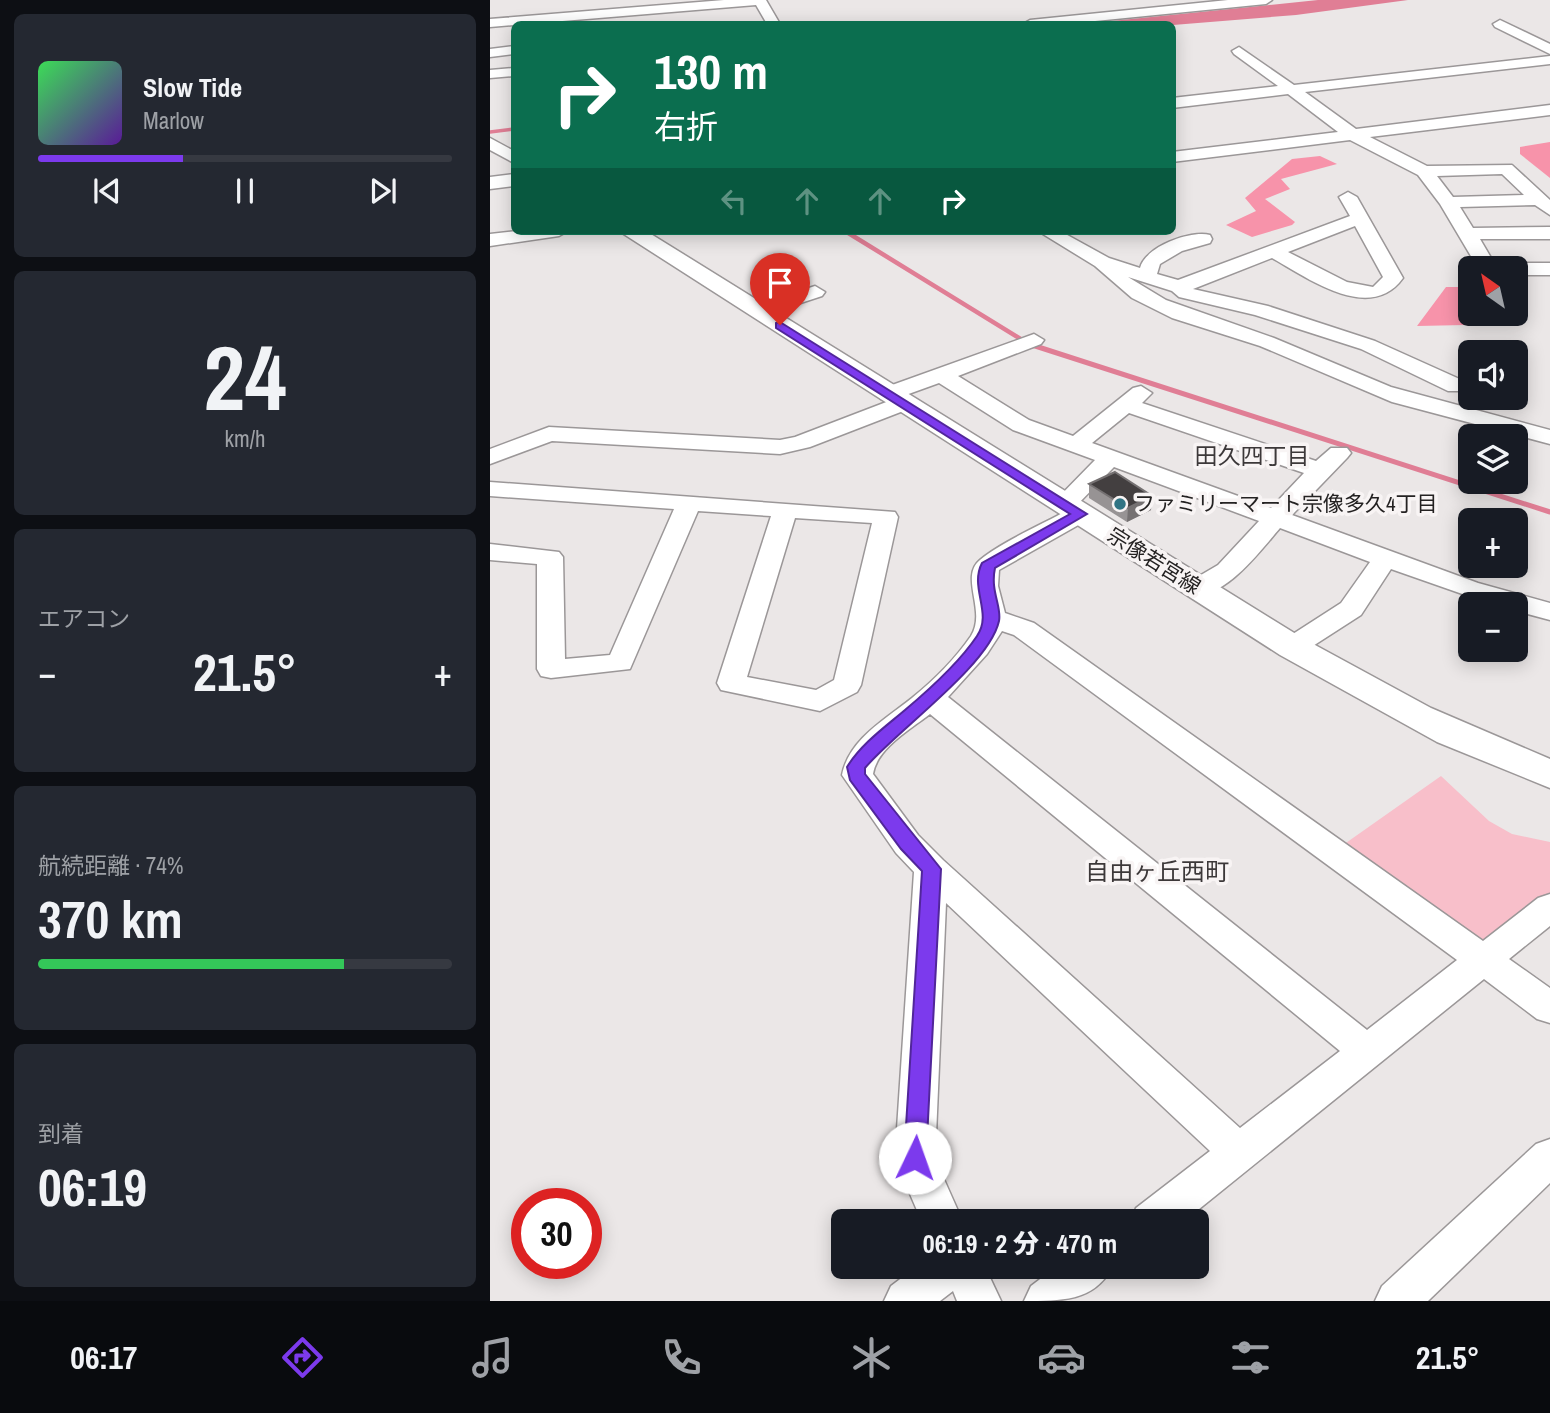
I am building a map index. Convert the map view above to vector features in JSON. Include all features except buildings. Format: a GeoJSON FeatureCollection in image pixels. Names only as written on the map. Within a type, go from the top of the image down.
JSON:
{"type":"FeatureCollection","features":[{"type":"Feature","properties":{"kind":"main road"},"geometry":{"type":"LineString","coordinates":[[490,183],[511,180]]}},
{"type":"Feature","properties":{"kind":"main road","name":"宗像若宮線"},"geometry":{"type":"LineString","coordinates":[[636,235],[1292,647],[1451,736],[1550,774]]}},
{"type":"Feature","properties":{"kind":"street"},"geometry":{"type":"LineString","coordinates":[[512,21],[760,0],[771,21]]}},
{"type":"Feature","properties":{"kind":"street"},"geometry":{"type":"LineString","coordinates":[[1060,21],[1266,0]]}},
{"type":"Feature","properties":{"kind":"street"},"geometry":{"type":"LineString","coordinates":[[490,23],[511,21]]}},
{"type":"Feature","properties":{"kind":"street"},"geometry":{"type":"LineString","coordinates":[[1500,24],[1550,50]]}},
{"type":"Feature","properties":{"kind":"street"},"geometry":{"type":"LineString","coordinates":[[492,49],[511,50]]}},
{"type":"Feature","properties":{"kind":"street"},"geometry":{"type":"LineString","coordinates":[[1239,51],[1353,135],[1424,171],[1448,202],[1481,256]]}},
{"type":"Feature","properties":{"kind":"street"},"geometry":{"type":"LineString","coordinates":[[1176,103],[1550,60]]}},
{"type":"Feature","properties":{"kind":"street"},"geometry":{"type":"LineString","coordinates":[[490,74],[511,72]]}},
{"type":"Feature","properties":{"kind":"street"},"geometry":{"type":"LineString","coordinates":[[1176,157],[1550,110]]}},
{"type":"Feature","properties":{"kind":"street"},"geometry":{"type":"LineString","coordinates":[[1503,116],[1550,128]]}},
{"type":"Feature","properties":{"kind":"street"},"geometry":{"type":"LineString","coordinates":[[490,143],[511,156]]}},
{"type":"Feature","properties":{"kind":"street"},"geometry":{"type":"LineString","coordinates":[[1424,171],[1506,169],[1545,205]]}},
{"type":"Feature","properties":{"kind":"street"},"geometry":{"type":"LineString","coordinates":[[1274,252],[1337,285],[1368,294],[1378,292],[1394,278],[1348,197]]}},
{"type":"Feature","properties":{"kind":"street"},"geometry":{"type":"LineString","coordinates":[[1448,202],[1545,205]]}},
{"type":"Feature","properties":{"kind":"street"},"geometry":{"type":"LineString","coordinates":[[1179,287],[1361,218]]}},
{"type":"Feature","properties":{"kind":"street"},"geometry":{"type":"LineString","coordinates":[[1467,234],[1550,233]]}},
{"type":"Feature","properties":{"kind":"street"},"geometry":{"type":"LineString","coordinates":[[490,240],[528,235]]}},
{"type":"Feature","properties":{"kind":"street"},"geometry":{"type":"LineString","coordinates":[[1054,235],[1102,262],[1179,287],[1186,293],[1261,310],[1368,345],[1458,382]]}},
{"type":"Feature","properties":{"kind":"street"},"geometry":{"type":"LineString","coordinates":[[1147,276],[1152,261],[1175,247],[1203,239]]}},
{"type":"Feature","properties":{"kind":"street"},"geometry":{"type":"LineString","coordinates":[[1102,262],[1126,288],[1144,299],[1208,325],[1266,342],[1402,398],[1550,437]]}},
{"type":"Feature","properties":{"kind":"street"},"geometry":{"type":"LineString","coordinates":[[1528,269],[1550,269]]}},
{"type":"Feature","properties":{"kind":"street"},"geometry":{"type":"LineString","coordinates":[[758,311],[815,292]]}},
{"type":"Feature","properties":{"kind":"street"},"geometry":{"type":"LineString","coordinates":[[490,457],[550,434],[780,447],[802,442],[941,375],[1034,340]]}},
{"type":"Feature","properties":{"kind":"street"},"geometry":{"type":"LineString","coordinates":[[941,375],[1021,425],[1112,456],[1469,589],[1546,602]]}},
{"type":"Feature","properties":{"kind":"street"},"geometry":{"type":"LineString","coordinates":[[1364,383],[1437,390],[1458,385]]}},
{"type":"Feature","properties":{"kind":"street"},"geometry":{"type":"LineString","coordinates":[[1077,444],[1134,398],[1320,470]]}},
{"type":"Feature","properties":{"kind":"street"},"geometry":{"type":"LineString","coordinates":[[1198,588],[1227,570],[1339,453]]}},
{"type":"Feature","properties":{"kind":"street"},"geometry":{"type":"LineString","coordinates":[[1112,456],[1072,509],[988,566],[984,585],[992,618],[986,636],[930,698],[873,747],[856,767],[856,775],[931,869],[1240,1154]]}},
{"type":"Feature","properties":{"kind":"street"},"geometry":{"type":"LineString","coordinates":[[490,489],[886,517],[847,685],[820,701],[731,682],[785,510]]}},
{"type":"Feature","properties":{"kind":"street"},"geometry":{"type":"LineString","coordinates":[[490,552],[551,557],[551,669],[620,663],[689,503]]}},
{"type":"Feature","properties":{"kind":"street"},"geometry":{"type":"LineString","coordinates":[[1292,647],[1351,609],[1386,558]]}},
{"type":"Feature","properties":{"kind":"street"},"geometry":{"type":"LineString","coordinates":[[992,618],[1024,629],[1550,1008]]}},
{"type":"Feature","properties":{"kind":"street"},"geometry":{"type":"LineString","coordinates":[[930,698],[1367,1051]]}},
{"type":"Feature","properties":{"kind":"street"},"geometry":{"type":"LineString","coordinates":[[931,869],[915,1158],[937,1209]]}},
{"type":"Feature","properties":{"kind":"street"},"geometry":{"type":"LineString","coordinates":[[1168,1209],[1550,907]]}},
{"type":"Feature","properties":{"kind":"street"},"geometry":{"type":"LineString","coordinates":[[1397,1301],[1550,1157]]}},
{"type":"Feature","properties":{"kind":"street"},"geometry":{"type":"LineString","coordinates":[[906,1301],[934,1279]]}},
{"type":"Feature","properties":{"kind":"street"},"geometry":{"type":"LineString","coordinates":[[969,1279],[979,1301]]}},
{"type":"Feature","properties":{"kind":"street"},"geometry":{"type":"LineString","coordinates":[[1046,1301],[1075,1279]]}},
{"type":"Feature","properties":{"kind":"shaded area"},"geometry":{"type":"Polygon","coordinates":[[[1318,0],[1408,0],[1296,15],[1176,25],[1176,21],[1112,21],[1318,0]]]}},
{"type":"Feature","properties":{"kind":"shaded area"},"geometry":{"type":"Polygon","coordinates":[[[1550,142],[1550,178],[1520,154],[1520,147],[1550,142]]]}},
{"type":"Feature","properties":{"kind":"shaded area"},"geometry":{"type":"Polygon","coordinates":[[[1320,156],[1337,164],[1281,179],[1290,189],[1265,199],[1295,222],[1292,225],[1252,237],[1226,225],[1256,211],[1245,198],[1292,159],[1320,156]]]}},
{"type":"Feature","properties":{"kind":"shaded area"},"geometry":{"type":"Polygon","coordinates":[[[1446,287],[1458,287],[1458,325],[1417,326],[1446,287]]]}},
{"type":"Feature","properties":{"kind":"shaded area"},"geometry":{"type":"Polygon","coordinates":[[[1441,776],[1489,821],[1512,834],[1550,842],[1550,894],[1484,944],[1343,845],[1441,776]]]}},
{"type":"Feature","properties":{"kind":"waterway"},"geometry":{"type":"LineString","coordinates":[[490,132],[511,129]]}},
{"type":"Feature","properties":{"kind":"waterway"},"geometry":{"type":"LineString","coordinates":[[852,235],[1032,346]]}},
{"type":"Feature","properties":{"kind":"waterway"},"geometry":{"type":"LineString","coordinates":[[1029,344],[1550,512]]}},
{"type":"Feature","properties":{"kind":"place","name":"ファミリーマート宗像多久4丁目"},"geometry":{"type":"Point","coordinates":[1120,504]}},
{"type":"Feature","properties":{"kind":"district","name":"田久四丁目"},"geometry":{"type":"Point","coordinates":[1252,456]}},
{"type":"Feature","properties":{"kind":"district","name":"自由ヶ丘西町"},"geometry":{"type":"Point","coordinates":[1157,872]}},
{"type":"Feature","properties":{"kind":"route"},"geometry":{"type":"LineString","coordinates":[[780,325],[1080,514],[996,559],[988,566],[984,573],[984,585],[992,618],[986,636],[930,698],[860,759],[856,767],[856,775],[907,844],[931,869],[915,1158]]}}]}
